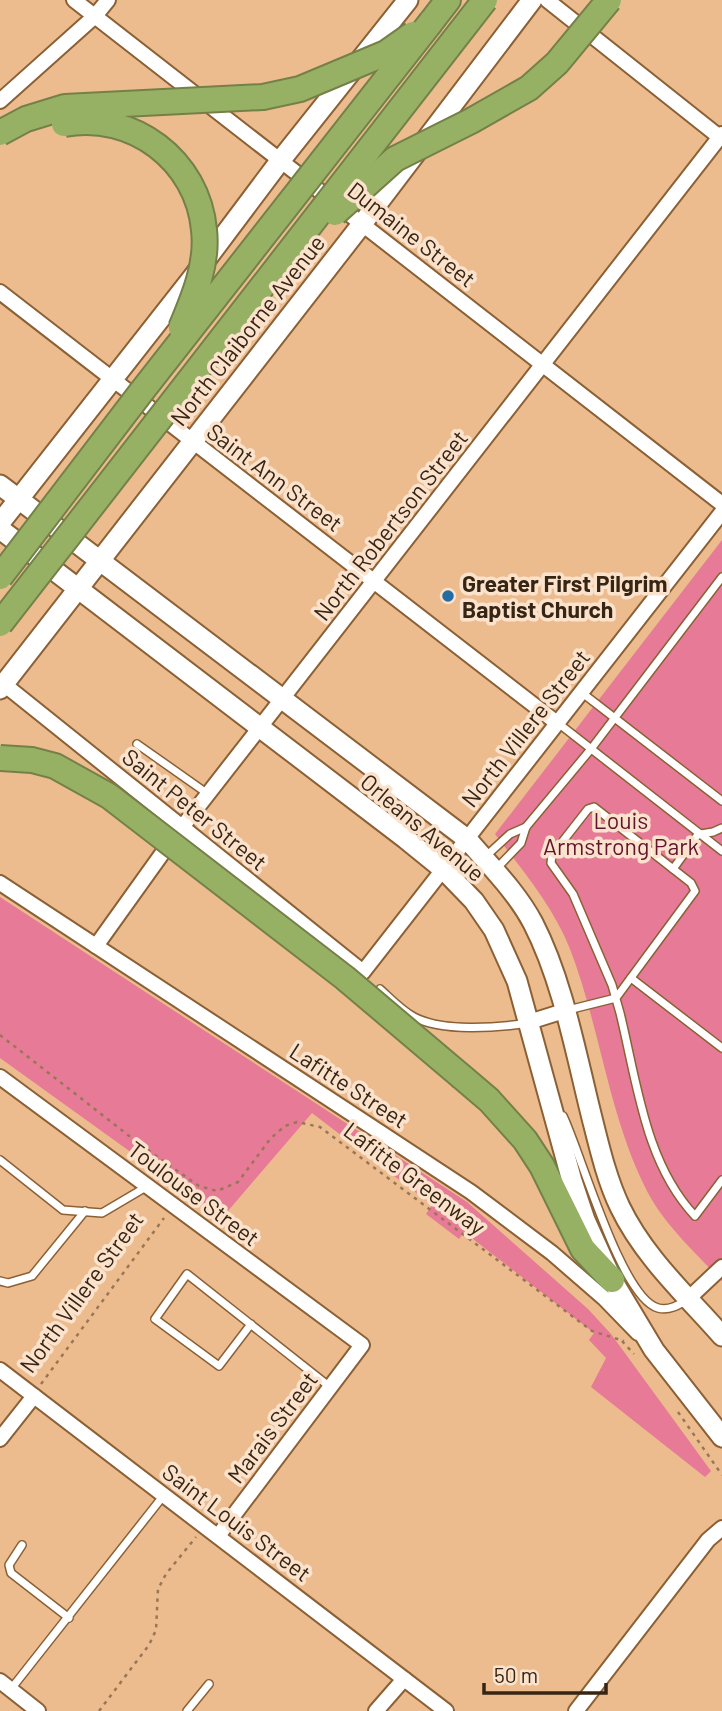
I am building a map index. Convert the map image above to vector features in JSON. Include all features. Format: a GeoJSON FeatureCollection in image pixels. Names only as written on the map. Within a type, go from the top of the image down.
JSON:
{"type":"FeatureCollection","features":[{"type":"Feature","properties":{"kind":"highway"},"geometry":{"type":"LineString","coordinates":[[0,577],[448,0]]}},
{"type":"Feature","properties":{"kind":"highway"},"geometry":{"type":"LineString","coordinates":[[0,624],[485,0]]}},
{"type":"Feature","properties":{"kind":"highway"},"geometry":{"type":"LineString","coordinates":[[271,275],[362,187],[396,159],[529,88],[557,62],[609,0]]}},
{"type":"Feature","properties":{"kind":"highway"},"geometry":{"type":"LineString","coordinates":[[0,133],[26,119],[65,107],[263,97],[300,89],[386,52],[431,22]]}},
{"type":"Feature","properties":{"kind":"highway"},"geometry":{"type":"LineString","coordinates":[[0,152],[41,130],[74,122],[95,122],[120,126],[141,136],[159,147],[183,170],[191,184],[202,217],[202,271],[180,329],[142,391]]}},
{"type":"Feature","properties":{"kind":"highway"},"geometry":{"type":"LineString","coordinates":[[0,758],[33,760],[55,766],[109,796],[345,978],[489,1100],[525,1140],[542,1166],[583,1249],[612,1280]]}},
{"type":"Feature","properties":{"kind":"street","name":"Dumaine Street"},"geometry":{"type":"LineString","coordinates":[[75,0],[722,504]]}},
{"type":"Feature","properties":{"kind":"street"},"geometry":{"type":"LineString","coordinates":[[0,101],[95,16],[108,0]]}},
{"type":"Feature","properties":{"kind":"street"},"geometry":{"type":"LineString","coordinates":[[0,523],[193,277],[279,161],[408,0]]}},
{"type":"Feature","properties":{"kind":"street","name":"North Claiborne Avenue"},"geometry":{"type":"LineString","coordinates":[[1,684],[362,224],[531,0]]}},
{"type":"Feature","properties":{"kind":"street"},"geometry":{"type":"LineString","coordinates":[[547,0],[721,136]]}},
{"type":"Feature","properties":{"kind":"street","name":"North Robertson Street"},"geometry":{"type":"LineString","coordinates":[[96,946],[208,793],[721,136]]}},
{"type":"Feature","properties":{"kind":"street","name":"Saint Ann Street"},"geometry":{"type":"LineString","coordinates":[[0,292],[557,723]]}},
{"type":"Feature","properties":{"kind":"street","name":"Orleans Avenue"},"geometry":{"type":"LineString","coordinates":[[0,485],[467,839],[511,889],[533,922],[549,960],[606,1173],[620,1207],[636,1236],[656,1262],[722,1336]]}},
{"type":"Feature","properties":{"kind":"street","name":"North Villere Street"},"geometry":{"type":"LineString","coordinates":[[363,972],[722,512]]}},
{"type":"Feature","properties":{"kind":"street","name":"Orleans Avenue"},"geometry":{"type":"LineString","coordinates":[[0,529],[443,869],[474,901],[494,930],[517,981],[585,1220],[645,1353],[722,1437]]}},
{"type":"Feature","properties":{"kind":"street","name":"Saint Peter Street"},"geometry":{"type":"LineString","coordinates":[[1,684],[363,972]]}},
{"type":"Feature","properties":{"kind":"street","name":"Lafitte Street"},"geometry":{"type":"LineString","coordinates":[[0,883],[471,1192],[552,1253],[606,1299],[645,1353]]}},
{"type":"Feature","properties":{"kind":"street"},"geometry":{"type":"LineString","coordinates":[[529,1022],[564,1011]]}},
{"type":"Feature","properties":{"kind":"street","name":"Toulouse Street"},"geometry":{"type":"LineString","coordinates":[[0,1077],[362,1345]]}},
{"type":"Feature","properties":{"kind":"street"},"geometry":{"type":"LineString","coordinates":[[688,1299],[722,1267]]}},
{"type":"Feature","properties":{"kind":"street","name":"Marais Street"},"geometry":{"type":"LineString","coordinates":[[218,1536],[362,1345]]}},
{"type":"Feature","properties":{"kind":"street","name":"Saint Louis Street"},"geometry":{"type":"LineString","coordinates":[[0,1370],[446,1711]]}},
{"type":"Feature","properties":{"kind":"street","name":"North Villere Street"},"geometry":{"type":"LineString","coordinates":[[0,1439],[34,1396]]}},
{"type":"Feature","properties":{"kind":"street"},"geometry":{"type":"LineString","coordinates":[[576,1711],[708,1540],[722,1528]]}},
{"type":"Feature","properties":{"kind":"street"},"geometry":{"type":"LineString","coordinates":[[376,1711],[404,1679]]}},
{"type":"Feature","properties":{"kind":"street"},"geometry":{"type":"LineString","coordinates":[[6,1686],[38,1711]]}},
{"type":"Feature","properties":{"kind":"lane"},"geometry":{"type":"LineString","coordinates":[[489,864],[521,843],[526,827],[591,749],[722,578]]}},
{"type":"Feature","properties":{"kind":"lane"},"geometry":{"type":"LineString","coordinates":[[581,692],[722,801]]}},
{"type":"Feature","properties":{"kind":"lane"},"geometry":{"type":"LineString","coordinates":[[557,723],[722,851]]}},
{"type":"Feature","properties":{"kind":"lane"},"geometry":{"type":"LineString","coordinates":[[137,744],[208,793]]}},
{"type":"Feature","properties":{"kind":"lane"},"geometry":{"type":"LineString","coordinates":[[564,1011],[616,998],[695,891],[691,883],[594,807],[588,809],[552,855],[551,863],[573,894],[616,998],[645,1118],[666,1175],[680,1199],[695,1216],[722,1180]]}},
{"type":"Feature","properties":{"kind":"lane"},"geometry":{"type":"LineString","coordinates":[[489,864],[510,834],[526,827]]}},
{"type":"Feature","properties":{"kind":"lane"},"geometry":{"type":"LineString","coordinates":[[673,869],[700,834],[722,828]]}},
{"type":"Feature","properties":{"kind":"lane"},"geometry":{"type":"LineString","coordinates":[[631,978],[722,1048]]}},
{"type":"Feature","properties":{"kind":"lane"},"geometry":{"type":"LineString","coordinates":[[380,989],[412,1016],[432,1024],[504,1027],[529,1022]]}},
{"type":"Feature","properties":{"kind":"lane"},"geometry":{"type":"LineString","coordinates":[[545,1081],[571,1132],[612,1247],[634,1285],[646,1301],[656,1308],[677,1306],[688,1299]]}},
{"type":"Feature","properties":{"kind":"lane"},"geometry":{"type":"LineString","coordinates":[[0,1160],[63,1210],[102,1213],[147,1186]]}},
{"type":"Feature","properties":{"kind":"lane"},"geometry":{"type":"LineString","coordinates":[[0,1281],[8,1283],[33,1276],[85,1212]]}},
{"type":"Feature","properties":{"kind":"lane"},"geometry":{"type":"LineString","coordinates":[[251,1324],[219,1366],[155,1319],[187,1274],[251,1324],[330,1387]]}},
{"type":"Feature","properties":{"kind":"lane"},"geometry":{"type":"LineString","coordinates":[[6,1686],[69,1618],[164,1495]]}},
{"type":"Feature","properties":{"kind":"lane"},"geometry":{"type":"LineString","coordinates":[[22,1545],[9,1565],[11,1573],[69,1618]]}},
{"type":"Feature","properties":{"kind":"lane"},"geometry":{"type":"LineString","coordinates":[[187,1711],[209,1684]]}},
{"type":"Feature","properties":{"kind":"path","name":"Lafitte Greenway"},"geometry":{"type":"LineString","coordinates":[[0,1035],[142,1146],[199,1186],[217,1191],[238,1182],[271,1138],[285,1126],[298,1122],[320,1127],[592,1331],[621,1340],[645,1353]]}},
{"type":"Feature","properties":{"kind":"path","name":"North Villere Street"},"geometry":{"type":"LineString","coordinates":[[34,1396],[112,1285],[173,1206]]}},
{"type":"Feature","properties":{"kind":"path"},"geometry":{"type":"LineString","coordinates":[[621,1340],[645,1353]]}},
{"type":"Feature","properties":{"kind":"path"},"geometry":{"type":"LineString","coordinates":[[676,1410],[722,1475]]}},
{"type":"Feature","properties":{"kind":"path"},"geometry":{"type":"LineString","coordinates":[[99,1711],[149,1645],[156,1630],[158,1589],[166,1574],[205,1526]]}},
{"type":"Feature","properties":{"kind":"green space","name":"Louis Armstrong Park"},"geometry":{"type":"Polygon","coordinates":[[[722,540],[722,1281],[660,1213],[645,1187],[622,1129],[570,949],[546,903],[495,834],[722,540]]]}},
{"type":"Feature","properties":{"kind":"green space"},"geometry":{"type":"Polygon","coordinates":[[[0,897],[467,1202],[588,1309],[611,1334],[711,1471],[705,1477],[591,1387],[606,1358],[589,1340],[594,1333],[464,1232],[459,1239],[426,1214],[432,1205],[312,1113],[221,1219],[0,1058],[0,897]]]}},
{"type":"Feature","properties":{"kind":"place","name":"Greater First Pilgrim Baptist Church"},"geometry":{"type":"Point","coordinates":[448,596]}}]}
